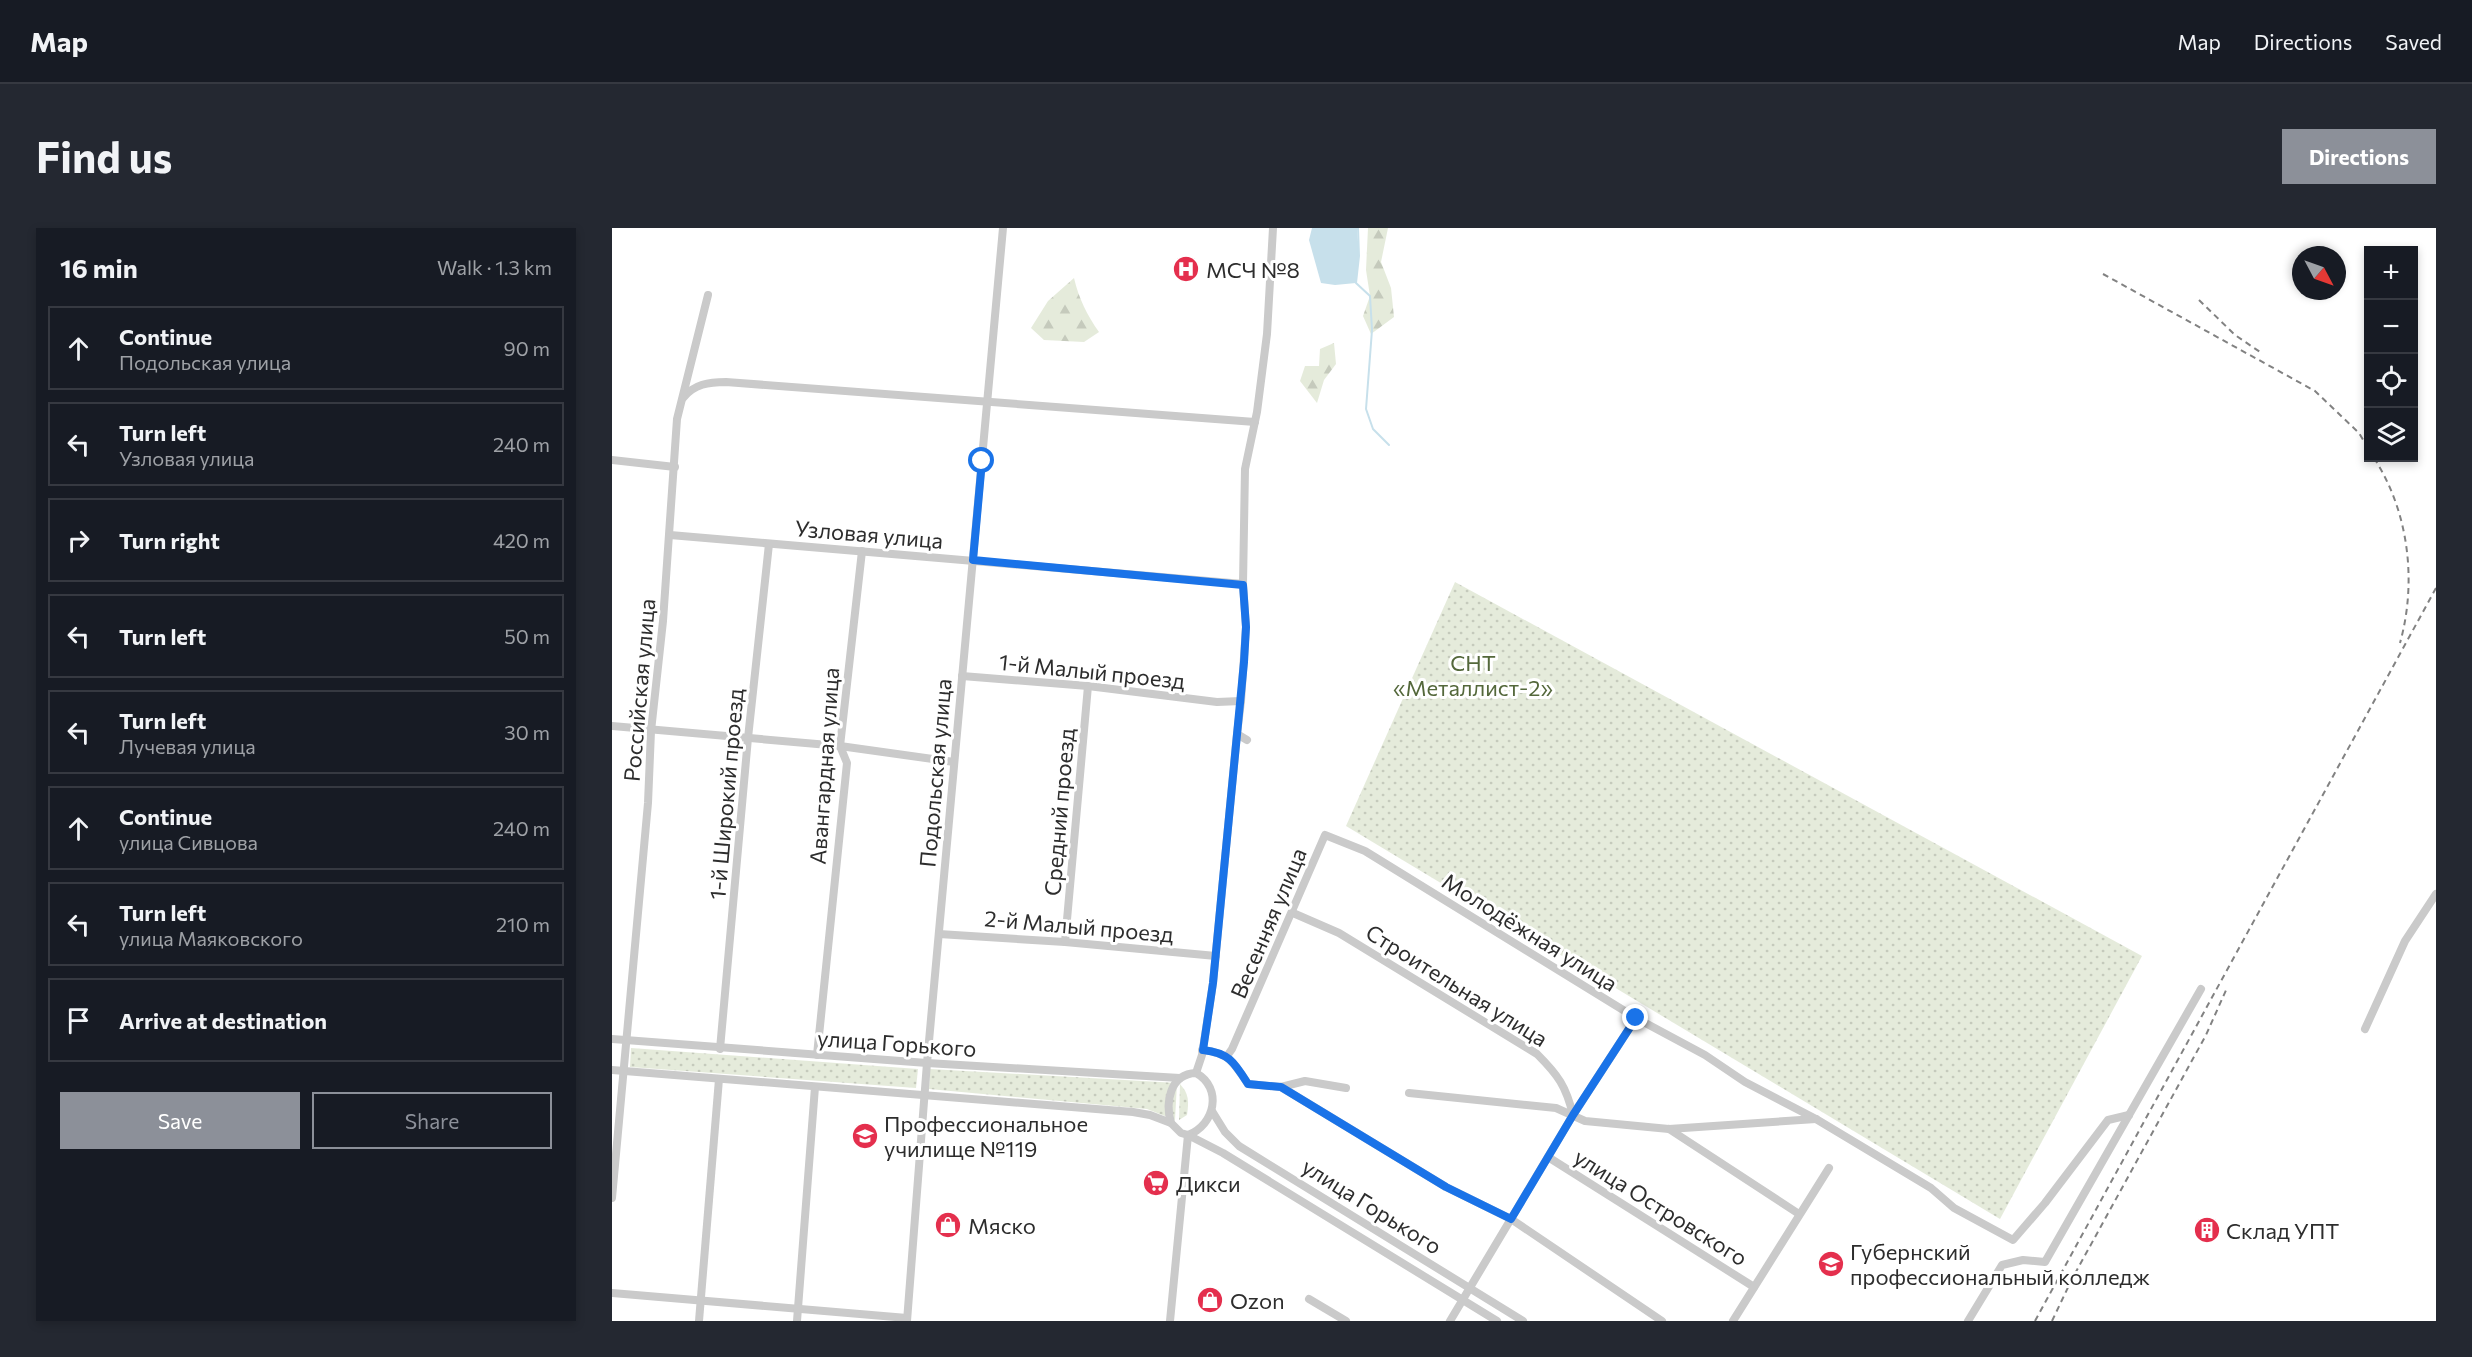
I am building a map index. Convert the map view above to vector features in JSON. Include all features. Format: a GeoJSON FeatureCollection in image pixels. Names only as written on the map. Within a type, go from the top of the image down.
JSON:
{"type":"FeatureCollection","features":[{"type":"Feature","properties":{"kind":"street","name":"Подольская улица"},"geometry":{"type":"LineString","coordinates":[[907,1320],[927,1064],[1003,228]]}},
{"type":"Feature","properties":{"kind":"street"},"geometry":{"type":"LineString","coordinates":[[1196,1073],[1203,1050],[1216,956],[1241,701],[1246,627],[1243,585],[1245,469],[1255,422],[1267,334],[1273,228]]}},
{"type":"Feature","properties":{"kind":"street","name":"Российская улица"},"geometry":{"type":"LineString","coordinates":[[612,1198],[648,803],[651,731],[670,535],[679,404],[708,295]]}},
{"type":"Feature","properties":{"kind":"street"},"geometry":{"type":"LineString","coordinates":[[679,404],[694,388],[714,382],[807,387],[1255,422]]}},
{"type":"Feature","properties":{"kind":"street"},"geometry":{"type":"LineString","coordinates":[[612,460],[675,467]]}},
{"type":"Feature","properties":{"kind":"street","name":"Узловая улица"},"geometry":{"type":"LineString","coordinates":[[670,535],[1243,585]]}},
{"type":"Feature","properties":{"kind":"street","name":"1-й Широкий проезд"},"geometry":{"type":"LineString","coordinates":[[720,1049],[748,738],[769,544]]}},
{"type":"Feature","properties":{"kind":"street","name":"Авангардная улица"},"geometry":{"type":"LineString","coordinates":[[817,1055],[847,763],[840,746],[862,551]]}},
{"type":"Feature","properties":{"kind":"street","name":"1-й Малый проезд"},"geometry":{"type":"LineString","coordinates":[[962,676],[1088,686],[1218,702],[1241,701]]}},
{"type":"Feature","properties":{"kind":"street","name":"Средний проезд"},"geometry":{"type":"LineString","coordinates":[[1065,942],[1088,686]]}},
{"type":"Feature","properties":{"kind":"street"},"geometry":{"type":"LineString","coordinates":[[612,726],[840,746],[954,762]]}},
{"type":"Feature","properties":{"kind":"street"},"geometry":{"type":"LineString","coordinates":[[1237,734],[1247,740]]}},
{"type":"Feature","properties":{"kind":"street","name":"Весенняя улица"},"geometry":{"type":"LineString","coordinates":[[1227,1056],[1293,913],[1325,835]]}},
{"type":"Feature","properties":{"kind":"street","name":"Молодёжная улица"},"geometry":{"type":"LineString","coordinates":[[1325,835],[1365,851],[1636,1018],[1705,1055],[1745,1082],[1816,1119],[1931,1188],[1954,1208],[2013,1240],[2045,1203],[2108,1120],[2129,1115]]}},
{"type":"Feature","properties":{"kind":"street"},"geometry":{"type":"LineString","coordinates":[[2365,1029],[2405,941],[2436,894]]}},
{"type":"Feature","properties":{"kind":"street","name":"Строительная улица"},"geometry":{"type":"LineString","coordinates":[[1293,913],[1339,933],[1537,1053],[1559,1076],[1568,1094],[1573,1115]]}},
{"type":"Feature","properties":{"kind":"street","name":"2-й Малый проезд"},"geometry":{"type":"LineString","coordinates":[[939,934],[1065,942],[1216,956]]}},
{"type":"Feature","properties":{"kind":"street"},"geometry":{"type":"LineString","coordinates":[[1968,1321],[2002,1265],[2023,1260],[2045,1262],[2201,989]]}},
{"type":"Feature","properties":{"kind":"street"},"geometry":{"type":"LineString","coordinates":[[1450,1321],[1573,1115],[1636,1018]]}},
{"type":"Feature","properties":{"kind":"street","name":"улица Горького"},"geometry":{"type":"LineString","coordinates":[[612,1039],[927,1064],[1180,1078]]}},
{"type":"Feature","properties":{"kind":"street"},"geometry":{"type":"LineString","coordinates":[[1203,1050],[1227,1056],[1248,1084],[1281,1087],[1305,1081],[1346,1088]]}},
{"type":"Feature","properties":{"kind":"street"},"geometry":{"type":"LineString","coordinates":[[612,1070],[1150,1115],[1223,1153],[1497,1321]]}},
{"type":"Feature","properties":{"kind":"street"},"geometry":{"type":"LineString","coordinates":[[1171,1124],[1169,1099],[1171,1088],[1184,1075],[1196,1073],[1204,1077],[1210,1089],[1212,1111],[1204,1126],[1188,1135]]}},
{"type":"Feature","properties":{"kind":"street"},"geometry":{"type":"LineString","coordinates":[[699,1321],[719,1079]]}},
{"type":"Feature","properties":{"kind":"street"},"geometry":{"type":"LineString","coordinates":[[797,1321],[815,1087]]}},
{"type":"Feature","properties":{"kind":"street"},"geometry":{"type":"LineString","coordinates":[[1281,1087],[1446,1187],[1511,1219],[1662,1321]]}},
{"type":"Feature","properties":{"kind":"street"},"geometry":{"type":"LineString","coordinates":[[1409,1093],[1556,1108],[1585,1121],[1670,1130],[1816,1119]]}},
{"type":"Feature","properties":{"kind":"street","name":"улица Горького"},"geometry":{"type":"LineString","coordinates":[[1212,1111],[1239,1146],[1523,1321]]}},
{"type":"Feature","properties":{"kind":"street"},"geometry":{"type":"LineString","coordinates":[[1670,1130],[1799,1214]]}},
{"type":"Feature","properties":{"kind":"street"},"geometry":{"type":"LineString","coordinates":[[1170,1321],[1188,1135]]}},
{"type":"Feature","properties":{"kind":"street","name":"улица Островского"},"geometry":{"type":"LineString","coordinates":[[1548,1157],[1754,1287]]}},
{"type":"Feature","properties":{"kind":"street"},"geometry":{"type":"LineString","coordinates":[[1733,1321],[1829,1168]]}},
{"type":"Feature","properties":{"kind":"street"},"geometry":{"type":"LineString","coordinates":[[612,1293],[907,1320]]}},
{"type":"Feature","properties":{"kind":"street"},"geometry":{"type":"LineString","coordinates":[[1309,1299],[1346,1321]]}},
{"type":"Feature","properties":{"kind":"green space"},"geometry":{"type":"Polygon","coordinates":[[[1368,228],[1388,228],[1381,262],[1391,288],[1394,317],[1371,334],[1363,316],[1370,296],[1366,270],[1368,228]]]}},
{"type":"Feature","properties":{"kind":"green space"},"geometry":{"type":"Polygon","coordinates":[[[1074,278],[1084,306],[1099,332],[1084,342],[1044,340],[1031,328],[1048,301],[1074,278]]]}},
{"type":"Feature","properties":{"kind":"green space"},"geometry":{"type":"Polygon","coordinates":[[[1334,343],[1336,364],[1324,380],[1317,403],[1300,381],[1305,366],[1319,366],[1320,349],[1334,343]]]}},
{"type":"Feature","properties":{"kind":"green space","name":"СНТ «Металлист-2»"},"geometry":{"type":"Polygon","coordinates":[[[1455,582],[2142,956],[2000,1219],[1346,826],[1455,582]]]}},
{"type":"Feature","properties":{"kind":"green space"},"geometry":{"type":"Polygon","coordinates":[[[631,1048],[918,1069],[916,1088],[630,1067],[631,1048]]]}},
{"type":"Feature","properties":{"kind":"green space"},"geometry":{"type":"Polygon","coordinates":[[[930,1069],[1177,1083],[1175,1120],[1147,1109],[929,1089],[930,1069]]]}},
{"type":"Feature","properties":{"kind":"green space"},"geometry":{"type":"Polygon","coordinates":[[[1180,1084],[1187,1095],[1188,1106],[1187,1115],[1179,1120],[1180,1084]]]}},
{"type":"Feature","properties":{"kind":"water"},"geometry":{"type":"Polygon","coordinates":[[[1312,228],[1357,228],[1359,256],[1356,283],[1335,285],[1321,283],[1309,240],[1312,228]]]}},
{"type":"Feature","properties":{"kind":"waterway"},"geometry":{"type":"LineString","coordinates":[[1358,228],[1359,256],[1356,283],[1370,296],[1372,330],[1366,409],[1373,429],[1389,445]]}},
{"type":"Feature","properties":{"kind":"railway"},"geometry":{"type":"LineString","coordinates":[[2103,274],[2315,391],[2359,433],[2364,441]]}},
{"type":"Feature","properties":{"kind":"railway"},"geometry":{"type":"LineString","coordinates":[[2199,300],[2235,335],[2263,354]]}},
{"type":"Feature","properties":{"kind":"railway"},"geometry":{"type":"LineString","coordinates":[[2376,462],[2395,501],[2407,548],[2408,596],[2400,643]]}},
{"type":"Feature","properties":{"kind":"railway"},"geometry":{"type":"LineString","coordinates":[[2035,1321],[2436,588]]}},
{"type":"Feature","properties":{"kind":"railway"},"geometry":{"type":"LineString","coordinates":[[2052,1321],[2072,1279],[2206,1035],[2227,988]]}},
{"type":"Feature","properties":{"kind":"place","name":"МСЧ №8"},"geometry":{"type":"Point","coordinates":[1186,269]}},
{"type":"Feature","properties":{"kind":"place","name":"Профессиональное училище №119"},"geometry":{"type":"Point","coordinates":[865,1136]}},
{"type":"Feature","properties":{"kind":"place","name":"Дикси"},"geometry":{"type":"Point","coordinates":[1156,1183]}},
{"type":"Feature","properties":{"kind":"place","name":"Мяско"},"geometry":{"type":"Point","coordinates":[948,1225]}},
{"type":"Feature","properties":{"kind":"place","name":"Склад УПТ"},"geometry":{"type":"Point","coordinates":[2207,1230]}},
{"type":"Feature","properties":{"kind":"place","name":"Губернский профессиональный колледж"},"geometry":{"type":"Point","coordinates":[1831,1264]}},
{"type":"Feature","properties":{"kind":"place","name":"Ozon"},"geometry":{"type":"Point","coordinates":[1210,1300]}},
{"type":"Feature","properties":{"kind":"route"},"geometry":{"type":"LineString","coordinates":[[982,461],[973,560],[1243,585],[1246,627],[1244,662],[1213,983],[1203,1050],[1227,1056],[1236,1065],[1248,1084],[1281,1087],[1446,1187],[1511,1219],[1573,1115],[1636,1018]]}}]}
